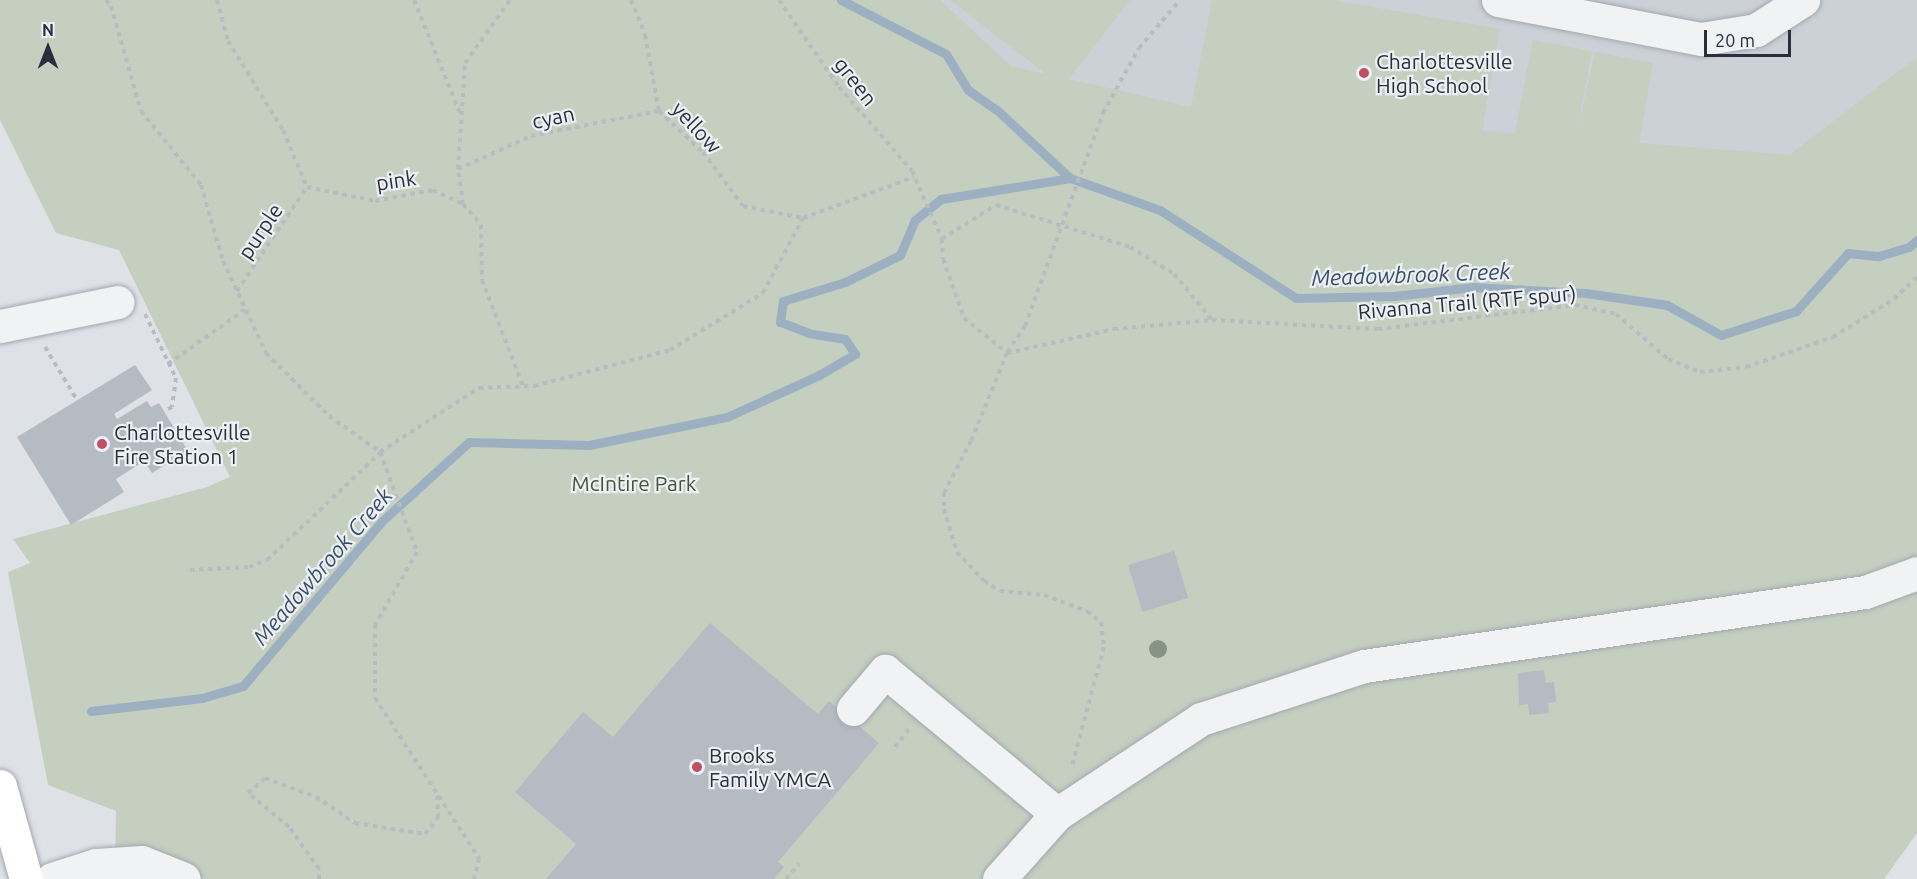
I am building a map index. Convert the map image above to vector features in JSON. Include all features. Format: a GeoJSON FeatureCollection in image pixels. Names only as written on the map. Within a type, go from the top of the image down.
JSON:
{"type":"FeatureCollection","features":[{"type":"Feature","properties":{"kind":"highway"},"geometry":{"type":"LineString","coordinates":[[0,786],[26,879]]}},
{"type":"Feature","properties":{"kind":"street"},"geometry":{"type":"LineString","coordinates":[[1498,0],[1701,39],[1756,30],[1803,0]]}},
{"type":"Feature","properties":{"kind":"street"},"geometry":{"type":"LineString","coordinates":[[14,323],[126,308]]}},
{"type":"Feature","properties":{"kind":"street"},"geometry":{"type":"LineString","coordinates":[[999,879],[1057,814],[1201,719],[1352,669],[1865,592],[1917,573]]}},
{"type":"Feature","properties":{"kind":"street"},"geometry":{"type":"LineString","coordinates":[[853,709],[885,671],[1057,814]]}},
{"type":"Feature","properties":{"kind":"street"},"geometry":{"type":"LineString","coordinates":[[52,879],[96,865],[142,862],[184,879]]}},
{"type":"Feature","properties":{"kind":"path"},"geometry":{"type":"LineString","coordinates":[[106,0],[111,6],[141,111],[201,185],[223,261],[266,353],[329,416],[380,452],[383,467],[417,552],[375,625],[375,698],[479,858],[474,879]]}},
{"type":"Feature","properties":{"kind":"path"},"geometry":{"type":"LineString","coordinates":[[217,0],[228,41],[283,130],[307,187]]}},
{"type":"Feature","properties":{"kind":"path"},"geometry":{"type":"LineString","coordinates":[[414,0],[462,119]]}},
{"type":"Feature","properties":{"kind":"path"},"geometry":{"type":"LineString","coordinates":[[463,204],[458,169],[465,63],[510,0]]}},
{"type":"Feature","properties":{"kind":"path","name":"yellow"},"geometry":{"type":"LineString","coordinates":[[631,0],[645,35],[659,111],[703,152],[743,206],[803,218]]}},
{"type":"Feature","properties":{"kind":"path","name":"green"},"geometry":{"type":"LineString","coordinates":[[779,0],[839,87],[914,177],[942,239]]}},
{"type":"Feature","properties":{"kind":"path"},"geometry":{"type":"LineString","coordinates":[[1057,814],[1104,646],[1101,622],[1087,611],[1044,595],[1000,591],[984,581],[957,552],[944,509],[944,493],[971,441],[1007,353],[1025,326],[1103,113],[1139,48],[1180,0]]}},
{"type":"Feature","properties":{"kind":"path","name":"cyan"},"geometry":{"type":"LineString","coordinates":[[458,169],[531,136],[659,111]]}},
{"type":"Feature","properties":{"kind":"path"},"geometry":{"type":"LineString","coordinates":[[190,570],[249,567],[267,560],[380,452],[479,388],[523,386],[670,350],[763,294],[803,218],[914,177]]}},
{"type":"Feature","properties":{"kind":"path","name":"purple"},"geometry":{"type":"LineString","coordinates":[[237,291],[307,187]]}},
{"type":"Feature","properties":{"kind":"path","name":"pink"},"geometry":{"type":"LineString","coordinates":[[307,187],[375,201],[434,190],[463,204],[481,225],[482,280],[523,386]]}},
{"type":"Feature","properties":{"kind":"path"},"geometry":{"type":"LineString","coordinates":[[1007,353],[964,318],[943,259],[942,239],[996,205],[1130,247],[1174,274],[1212,320]]}},
{"type":"Feature","properties":{"kind":"path","name":"Rivanna Trail (RTF spur)"},"geometry":{"type":"LineString","coordinates":[[1007,353],[1114,328],[1212,320],[1378,328],[1575,305],[1616,314],[1668,359],[1700,372],[1746,366],[1833,337],[1894,299],[1917,277]]}},
{"type":"Feature","properties":{"kind":"path"},"geometry":{"type":"LineString","coordinates":[[126,308],[144,311],[176,378],[177,393],[172,407],[164,411]]}},
{"type":"Feature","properties":{"kind":"path"},"geometry":{"type":"LineString","coordinates":[[168,364],[246,309]]}},
{"type":"Feature","properties":{"kind":"path"},"geometry":{"type":"LineString","coordinates":[[14,323],[77,400]]}},
{"type":"Feature","properties":{"kind":"path"},"geometry":{"type":"LineString","coordinates":[[895,747],[912,724]]}},
{"type":"Feature","properties":{"kind":"path"},"geometry":{"type":"LineString","coordinates":[[319,879],[320,868],[290,827],[248,793],[265,778],[316,797],[354,823],[425,834],[438,818],[437,794]]}},
{"type":"Feature","properties":{"kind":"path"},"geometry":{"type":"LineString","coordinates":[[786,879],[799,864]]}},
{"type":"Feature","properties":{"kind":"shaded area","name":"Charlottesville High School"},"geometry":{"type":"Polygon","coordinates":[[[787,0],[1917,0],[1917,146],[1874,208],[841,167],[787,0]]]}},
{"type":"Feature","properties":{"kind":"green space","name":"McIntire Park"},"geometry":{"type":"Polygon","coordinates":[[[0,0],[940,0],[1011,66],[1046,74],[950,0],[1130,0],[1069,79],[1191,107],[1212,0],[1332,0],[1500,29],[1482,131],[1515,133],[1533,40],[1592,51],[1576,138],[1595,52],[1653,63],[1639,143],[1789,155],[1917,57],[1917,833],[1884,879],[115,879],[116,811],[48,785],[8,572],[30,563],[13,539],[207,487],[230,477],[119,250],[56,233],[0,120],[0,0]]]}},
{"type":"Feature","properties":{"kind":"building","name":"Charlottesville Fire Station 1"},"geometry":{"type":"Polygon","coordinates":[[[135,365],[152,390],[114,414],[117,419],[147,401],[151,407],[159,403],[188,451],[152,473],[144,461],[116,479],[124,492],[71,525],[17,437],[135,365]]]}},
{"type":"Feature","properties":{"kind":"building"},"geometry":{"type":"Polygon","coordinates":[[[1174,551],[1188,598],[1142,612],[1128,565],[1174,551]]]}},
{"type":"Feature","properties":{"kind":"building","name":"Brooks Family YMCA"},"geometry":{"type":"Polygon","coordinates":[[[710,623],[818,714],[829,701],[879,743],[778,862],[784,867],[774,879],[546,879],[576,844],[515,792],[583,712],[613,737],[710,623]]]}},
{"type":"Feature","properties":{"kind":"building"},"geometry":{"type":"Polygon","coordinates":[[[1544,670],[1546,683],[1554,682],[1556,702],[1548,703],[1549,713],[1529,715],[1528,704],[1519,705],[1518,673],[1544,670]]]}},
{"type":"Feature","properties":{"kind":"waterway"},"geometry":{"type":"LineString","coordinates":[[841,0],[946,54],[968,90],[997,110],[1070,178]]}},
{"type":"Feature","properties":{"kind":"waterway","name":"Meadowbrook Creek"},"geometry":{"type":"LineString","coordinates":[[91,711],[202,698],[243,686],[381,522],[469,442],[589,445],[727,417],[819,375],[855,354],[845,339],[809,333],[780,322],[783,301],[845,282],[900,255],[915,220],[941,199],[1070,178],[1160,210],[1296,298],[1394,296],[1473,287],[1586,293],[1667,305],[1721,335],[1796,311],[1848,253],[1879,256],[1909,247],[1917,240]]}},
{"type":"Feature","properties":{"kind":"place","name":"Charlottesville High School"},"geometry":{"type":"Point","coordinates":[1364,73]}},
{"type":"Feature","properties":{"kind":"place","name":"Charlottesville Fire Station 1"},"geometry":{"type":"Point","coordinates":[102,444]}},
{"type":"Feature","properties":{"kind":"place","name":"Brooks Family YMCA"},"geometry":{"type":"Point","coordinates":[697,767]}}]}
